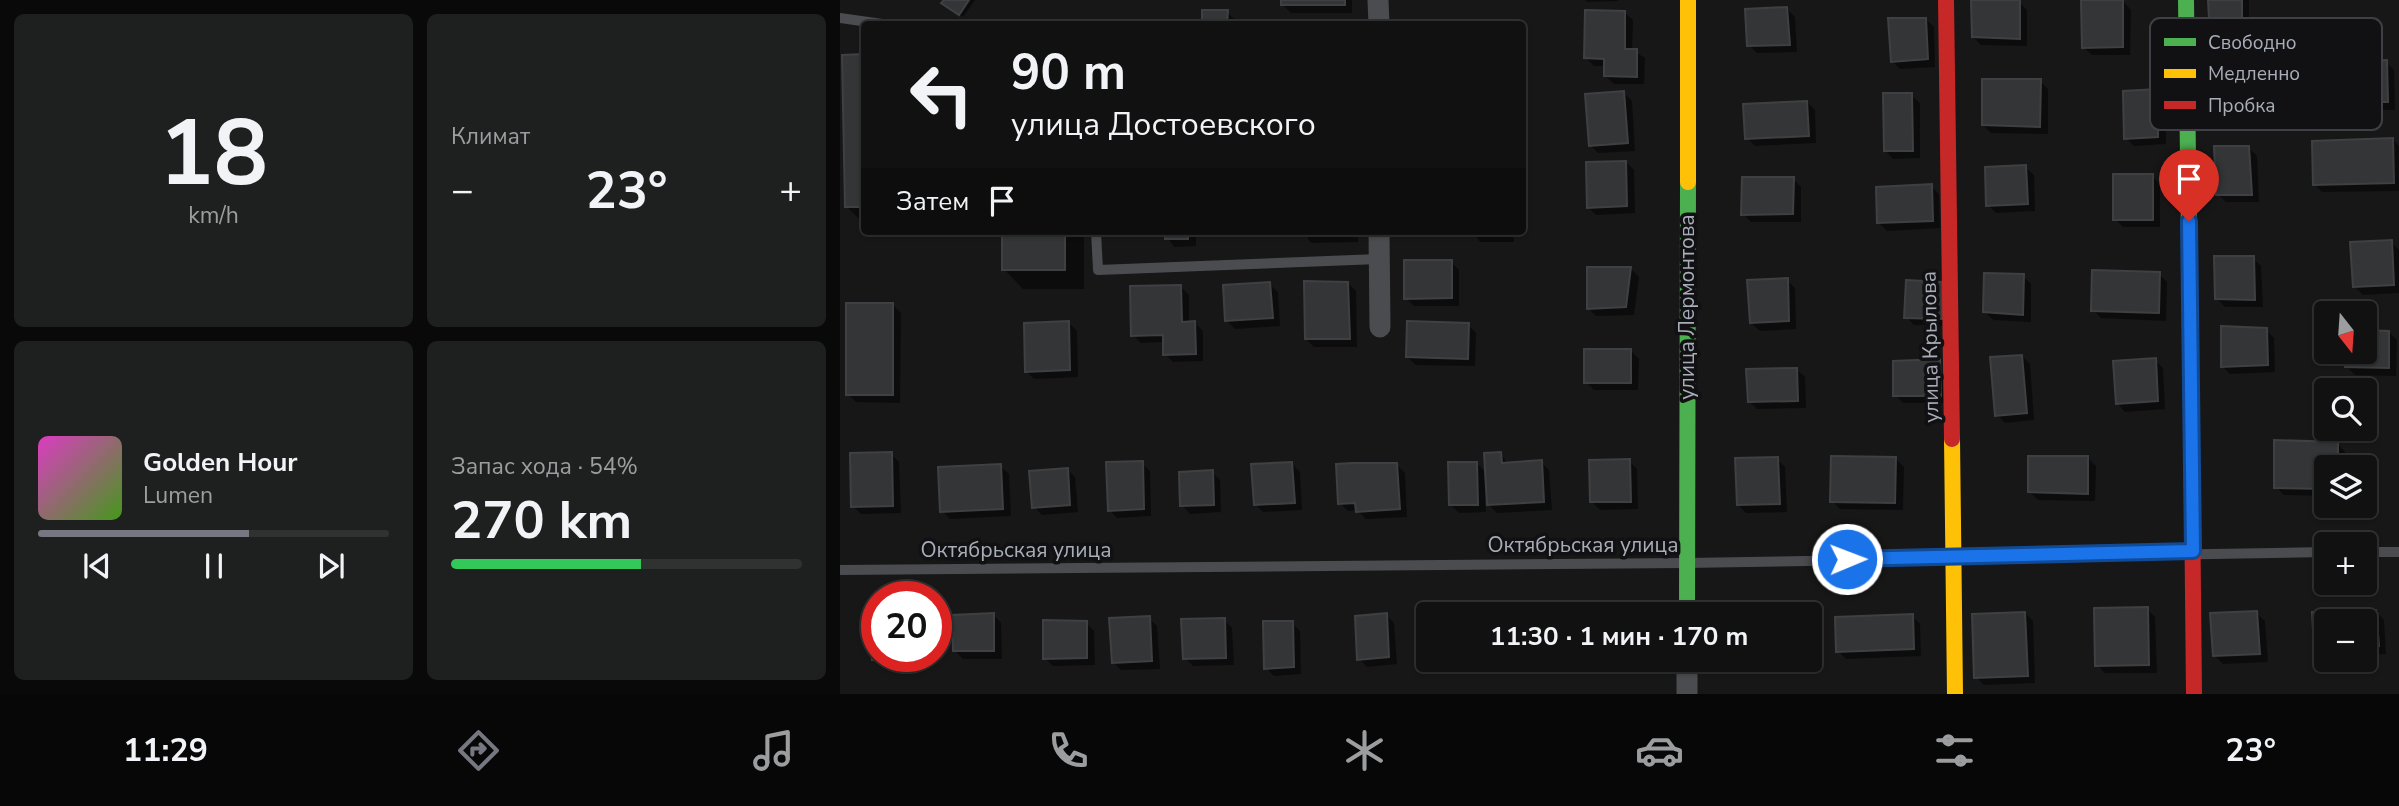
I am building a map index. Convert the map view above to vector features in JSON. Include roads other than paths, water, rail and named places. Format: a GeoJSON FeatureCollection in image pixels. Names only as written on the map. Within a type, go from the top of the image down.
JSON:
{"type":"FeatureCollection","features":[{"type":"Feature","properties":{"kind":"street"},"geometry":{"type":"LineString","coordinates":[[1378,0],[1378,21]]}},
{"type":"Feature","properties":{"kind":"street","name":"улица Лермонтова"},"geometry":{"type":"LineString","coordinates":[[1686,602],[1688,0]]}},
{"type":"Feature","properties":{"kind":"street","name":"улица Крылова"},"geometry":{"type":"LineString","coordinates":[[1946,0],[1955,694]]}},
{"type":"Feature","properties":{"kind":"street"},"geometry":{"type":"LineString","coordinates":[[2186,0],[2186,18]]}},
{"type":"Feature","properties":{"kind":"street"},"geometry":{"type":"LineString","coordinates":[[2188,130],[2194,694]]}},
{"type":"Feature","properties":{"kind":"street"},"geometry":{"type":"LineString","coordinates":[[1379,235],[1380,327]]}},
{"type":"Feature","properties":{"kind":"street"},"geometry":{"type":"LineString","coordinates":[[1687,672],[1687,694]]}},
{"type":"Feature","properties":{"kind":"lane"},"geometry":{"type":"LineString","coordinates":[[840,18],[861,21]]}},
{"type":"Feature","properties":{"kind":"lane"},"geometry":{"type":"LineString","coordinates":[[1096,235],[1098,270],[1379,259]]}},
{"type":"Feature","properties":{"kind":"lane","name":"Октябрьская улица"},"geometry":{"type":"LineString","coordinates":[[840,570],[1686,563],[2193,551],[2314,552]]}},
{"type":"Feature","properties":{"kind":"lane"},"geometry":{"type":"LineString","coordinates":[[2377,552],[2399,552]]}}]}
